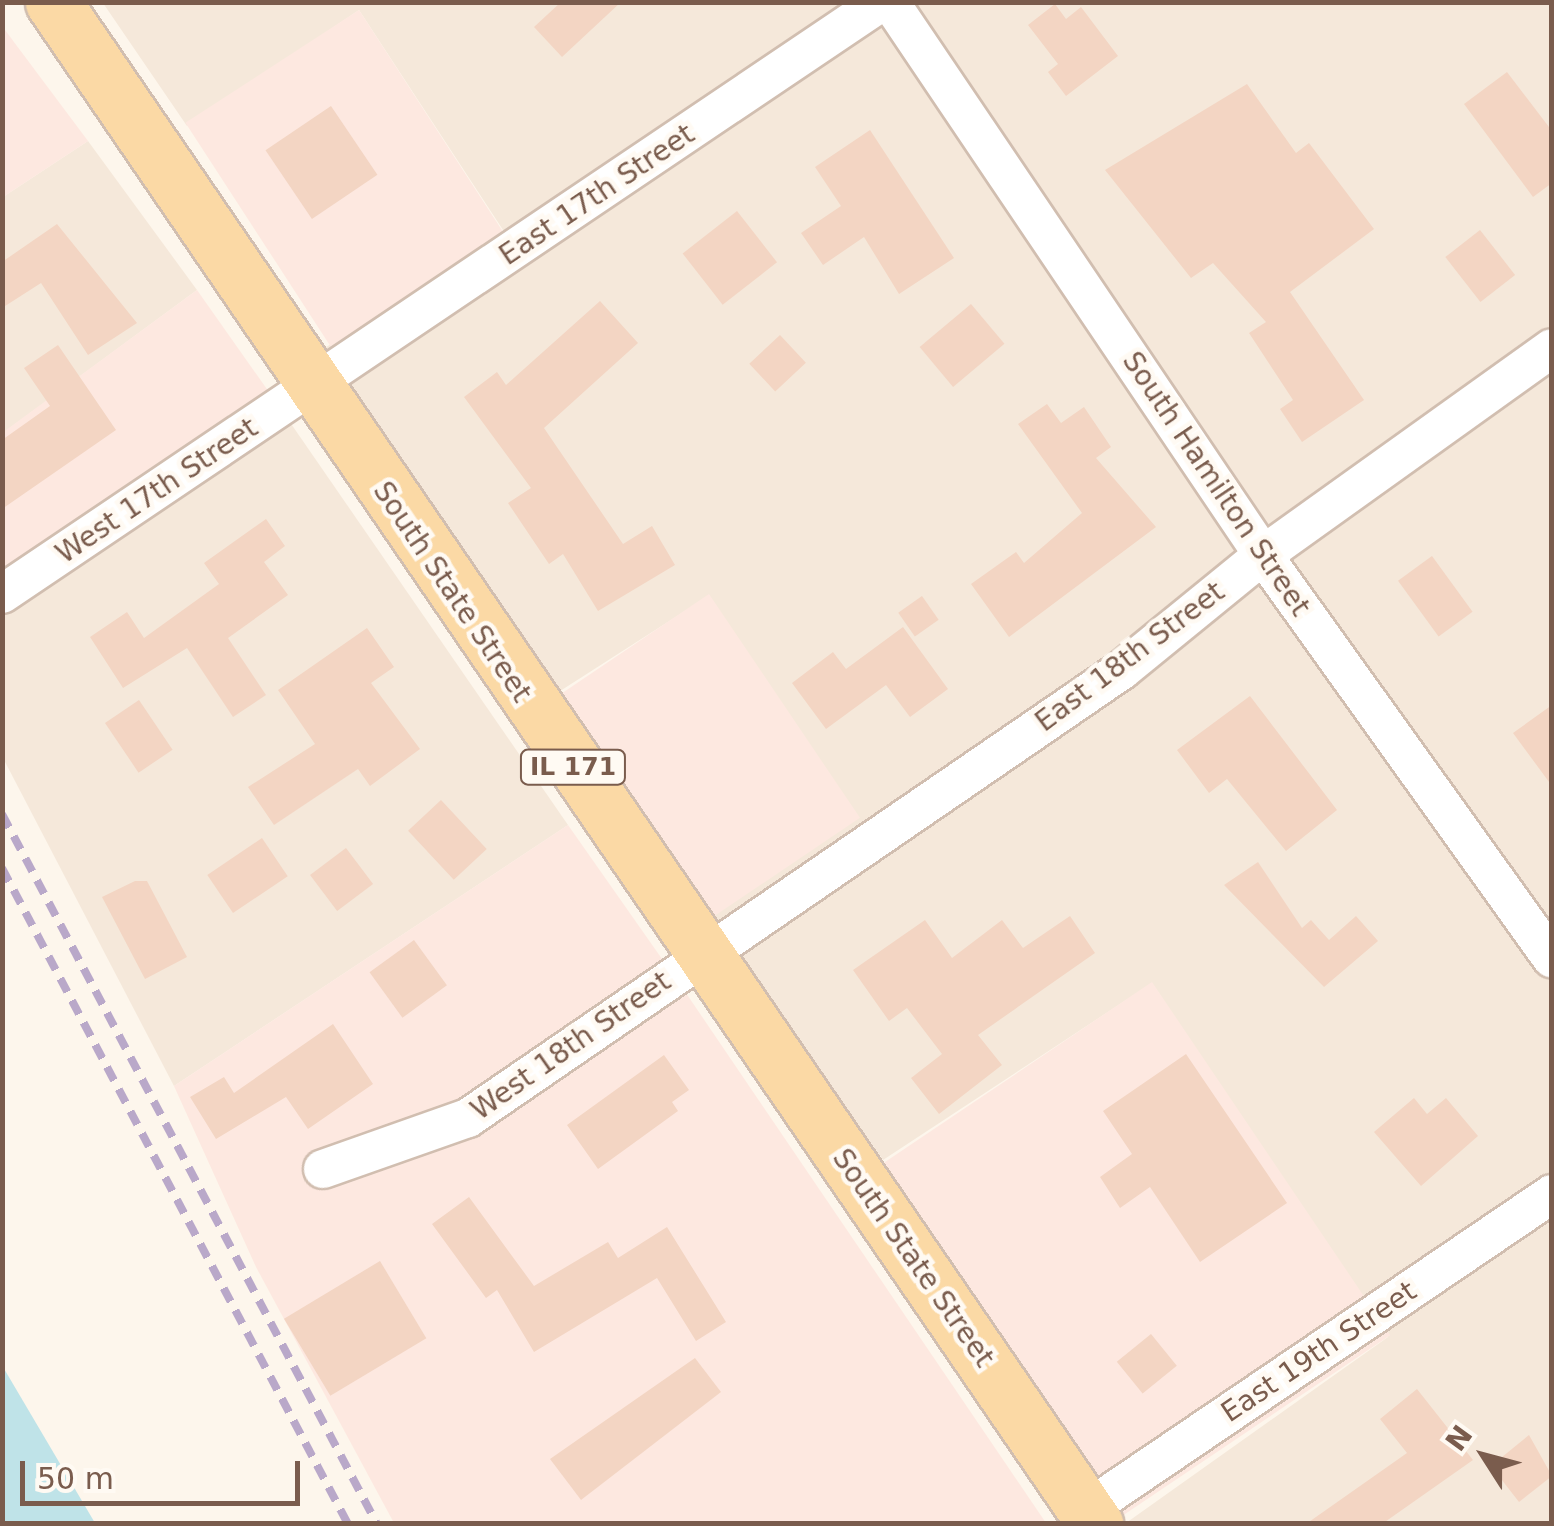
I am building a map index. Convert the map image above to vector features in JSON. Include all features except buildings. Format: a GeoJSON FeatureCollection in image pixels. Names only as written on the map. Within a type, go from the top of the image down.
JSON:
{"type":"FeatureCollection","features":[{"type":"Feature","properties":{"kind":"main road","name":"South State Street"},"geometry":{"type":"LineString","coordinates":[[52,2],[312,388],[1091,1517]]}},
{"type":"Feature","properties":{"kind":"street","name":"East 17th Street"},"geometry":{"type":"LineString","coordinates":[[312,388],[881,2]]}},
{"type":"Feature","properties":{"kind":"street","name":"South Hamilton Street"},"geometry":{"type":"LineString","coordinates":[[890,2],[1263,555],[1552,958]]}},
{"type":"Feature","properties":{"kind":"street","name":"East 18th Street"},"geometry":{"type":"LineString","coordinates":[[702,955],[1122,670],[1263,555],[1552,348]]}},
{"type":"Feature","properties":{"kind":"street","name":"West 17th Street"},"geometry":{"type":"LineString","coordinates":[[2,594],[312,388]]}},
{"type":"Feature","properties":{"kind":"street","name":"West 18th Street"},"geometry":{"type":"LineString","coordinates":[[323,1168],[468,1118],[702,955]]}},
{"type":"Feature","properties":{"kind":"street","name":"East 19th Street"},"geometry":{"type":"LineString","coordinates":[[1091,1517],[1552,1194]]}},
{"type":"Feature","properties":{"kind":"shaded area"},"geometry":{"type":"Polygon","coordinates":[[[103,3],[1551,3],[1551,1523],[1126,1523],[1388,1337],[1152,983],[883,1160],[709,917],[710,595],[557,693],[320,351],[505,233],[359,10],[187,126],[103,3]]]}},
{"type":"Feature","properties":{"kind":"shaded area"},"geometry":{"type":"Polygon","coordinates":[[[359,10],[504,234],[331,347],[185,123],[359,10]]]}},
{"type":"Feature","properties":{"kind":"shaded area"},"geometry":{"type":"Polygon","coordinates":[[[2,26],[88,141],[3,197],[2,197],[2,26]]]}},
{"type":"Feature","properties":{"kind":"shaded area"},"geometry":{"type":"Polygon","coordinates":[[[88,141],[197,290],[3,433],[3,197],[88,141]]]}},
{"type":"Feature","properties":{"kind":"shaded area"},"geometry":{"type":"Polygon","coordinates":[[[197,290],[276,402],[3,582],[2,433],[197,290]]]}},
{"type":"Feature","properties":{"kind":"shaded area"},"geometry":{"type":"Polygon","coordinates":[[[276,402],[568,825],[174,1086],[3,758],[3,582],[276,402]]]}},
{"type":"Feature","properties":{"kind":"shaded area"},"geometry":{"type":"Polygon","coordinates":[[[709,594],[860,818],[710,919],[559,695],[709,594]]]}},
{"type":"Feature","properties":{"kind":"shaded area"},"geometry":{"type":"Polygon","coordinates":[[[568,825],[1046,1523],[394,1523],[256,1267],[174,1086],[568,825]]]}},
{"type":"Feature","properties":{"kind":"shaded area"},"geometry":{"type":"Polygon","coordinates":[[[1152,982],[1390,1335],[1122,1516],[884,1163],[1152,982]]]}},
{"type":"Feature","properties":{"kind":"water"},"geometry":{"type":"Polygon","coordinates":[[[3,1367],[95,1523],[3,1523],[3,1367]]]}},
{"type":"Feature","properties":{"kind":"railway"},"geometry":{"type":"LineString","coordinates":[[2,814],[377,1524]]}},
{"type":"Feature","properties":{"kind":"railway"},"geometry":{"type":"LineString","coordinates":[[2,868],[348,1524]]}}]}
